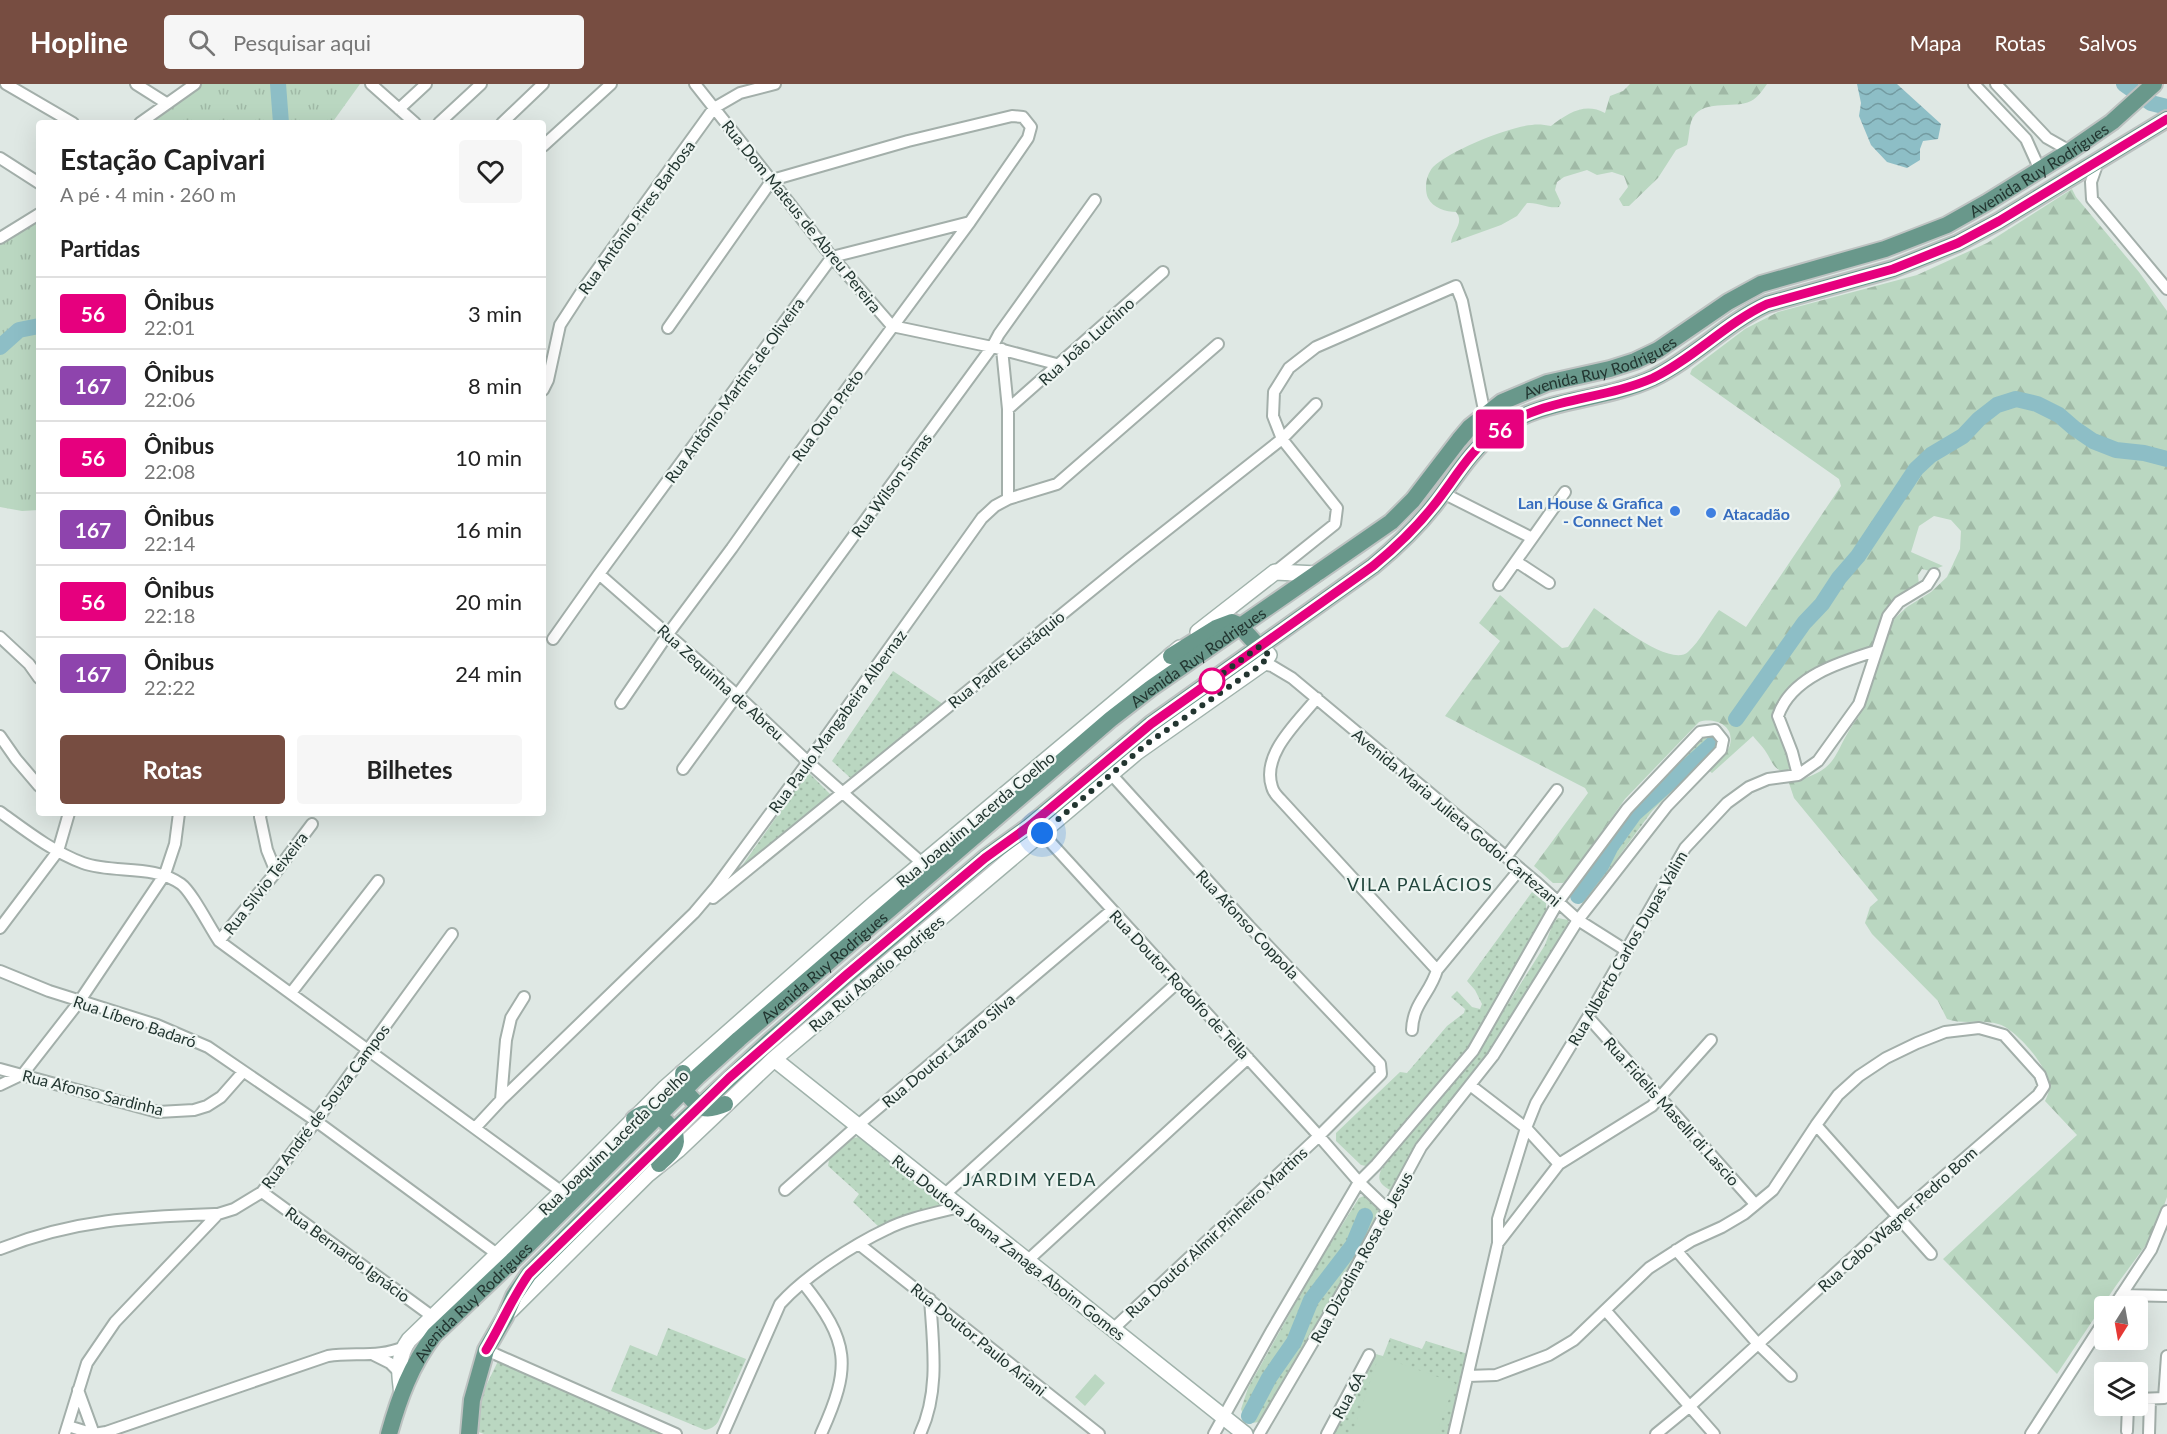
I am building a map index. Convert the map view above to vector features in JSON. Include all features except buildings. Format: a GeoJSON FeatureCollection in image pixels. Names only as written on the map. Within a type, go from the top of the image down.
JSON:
{"type":"FeatureCollection","features":[{"type":"Feature","properties":{"kind":"main road","name":"Avenida Ruy Rodrigues"},"geometry":{"type":"LineString","coordinates":[[389,1434],[402,1393],[424,1347],[445,1323],[512,1261],[684,1090],[739,1039],[1111,719],[1150,688],[1239,625],[1377,532],[1404,509],[1459,440],[1485,415],[1502,402],[1538,386],[1635,361],[1658,350],[1728,302],[1761,284],[1885,249],[1927,234],[1967,215],[2070,151],[2127,110],[2154,84]]}},
{"type":"Feature","properties":{"kind":"main road","name":"Avenida Ruy Rodrigues"},"geometry":{"type":"LineString","coordinates":[[469,1434],[472,1400],[486,1350],[514,1296],[529,1274],[673,1131],[772,1039],[985,858],[1028,827],[1151,724],[1263,655],[1373,566],[1412,532],[1482,443],[1506,424],[1535,409],[1628,387],[1654,377],[1685,359],[1748,314],[1767,304],[1871,276],[1937,253],[1989,227],[2166,119]]}},
{"type":"Feature","properties":{"kind":"main road"},"geometry":{"type":"LineString","coordinates":[[1171,656],[1216,628],[1232,622],[1239,625],[1263,655]]}},
{"type":"Feature","properties":{"kind":"main road"},"geometry":{"type":"LineString","coordinates":[[683,1073],[684,1090],[699,1107],[709,1110],[725,1104]]}},
{"type":"Feature","properties":{"kind":"main road"},"geometry":{"type":"LineString","coordinates":[[634,1119],[646,1113],[659,1116],[673,1131],[676,1137],[675,1145],[659,1164]]}},
{"type":"Feature","properties":{"kind":"street"},"geometry":{"type":"LineString","coordinates":[[6,84],[68,120]]}},
{"type":"Feature","properties":{"kind":"street"},"geometry":{"type":"LineString","coordinates":[[136,84],[166,103]]}},
{"type":"Feature","properties":{"kind":"street"},"geometry":{"type":"LineString","coordinates":[[144,120],[195,84]]}},
{"type":"Feature","properties":{"kind":"street"},"geometry":{"type":"LineString","coordinates":[[371,84],[412,120]]}},
{"type":"Feature","properties":{"kind":"street"},"geometry":{"type":"LineString","coordinates":[[399,109],[426,84]]}},
{"type":"Feature","properties":{"kind":"street"},"geometry":{"type":"LineString","coordinates":[[442,120],[481,84]]}},
{"type":"Feature","properties":{"kind":"street"},"geometry":{"type":"LineString","coordinates":[[505,120],[543,84]]}},
{"type":"Feature","properties":{"kind":"street"},"geometry":{"type":"LineString","coordinates":[[546,143],[611,84]]}},
{"type":"Feature","properties":{"kind":"street","name":"Rua Dom Mateus de Abreu Pereira"},"geometry":{"type":"LineString","coordinates":[[695,84],[832,257],[892,326],[997,348],[1060,365]]}},
{"type":"Feature","properties":{"kind":"street","name":"Rua Antônio Pires Barbosa"},"geometry":{"type":"LineString","coordinates":[[546,384],[560,325],[591,278],[714,108],[740,93],[775,84]]}},
{"type":"Feature","properties":{"kind":"street"},"geometry":{"type":"LineString","coordinates":[[1974,84],[2026,139],[2040,170]]}},
{"type":"Feature","properties":{"kind":"street"},"geometry":{"type":"LineString","coordinates":[[1996,84],[2047,138],[2070,151]]}},
{"type":"Feature","properties":{"kind":"street","name":"Rua Ouro Preto"},"geometry":{"type":"LineString","coordinates":[[621,703],[668,634],[970,222],[1028,138],[1031,127],[1023,117],[1012,116],[908,141],[772,180]]}},
{"type":"Feature","properties":{"kind":"street"},"geometry":{"type":"LineString","coordinates":[[0,158],[36,181]]}},
{"type":"Feature","properties":{"kind":"street"},"geometry":{"type":"LineString","coordinates":[[2098,161],[2091,182],[2092,199],[2167,289]]}},
{"type":"Feature","properties":{"kind":"street"},"geometry":{"type":"LineString","coordinates":[[669,328],[772,180]]}},
{"type":"Feature","properties":{"kind":"street","name":"Rua Wilson Simas"},"geometry":{"type":"LineString","coordinates":[[683,769],[997,348],[999,334],[1095,200]]}},
{"type":"Feature","properties":{"kind":"street"},"geometry":{"type":"LineString","coordinates":[[0,238],[36,216]]}},
{"type":"Feature","properties":{"kind":"street"},"geometry":{"type":"LineString","coordinates":[[832,257],[970,222]]}},
{"type":"Feature","properties":{"kind":"street","name":"Rua Antônio Martins de Oliveira"},"geometry":{"type":"LineString","coordinates":[[553,639],[832,257]]}},
{"type":"Feature","properties":{"kind":"street","name":"Rua João Luchino"},"geometry":{"type":"LineString","coordinates":[[1008,409],[1163,272]]}},
{"type":"Feature","properties":{"kind":"street"},"geometry":{"type":"LineString","coordinates":[[1275,572],[1335,524],[1338,516],[1337,508],[1282,439],[1273,416],[1274,392],[1288,368],[1316,347],[1456,286],[1462,301],[1485,415]]}},
{"type":"Feature","properties":{"kind":"street","name":"Rua Paulo Mangabeira Albernaz"},"geometry":{"type":"LineString","coordinates":[[475,1128],[694,913],[808,762],[981,518],[1008,499],[1057,484],[1218,344]]}},
{"type":"Feature","properties":{"kind":"street"},"geometry":{"type":"LineString","coordinates":[[997,348],[1008,409],[1008,499]]}},
{"type":"Feature","properties":{"kind":"street","name":"Rua Padre Eustáquio"},"geometry":{"type":"LineString","coordinates":[[694,913],[1130,559],[1282,439],[1316,404]]}},
{"type":"Feature","properties":{"kind":"street"},"geometry":{"type":"LineString","coordinates":[[1499,585],[1565,492]]}},
{"type":"Feature","properties":{"kind":"street"},"geometry":{"type":"LineString","coordinates":[[1443,493],[1532,538]]}},
{"type":"Feature","properties":{"kind":"street"},"geometry":{"type":"LineString","coordinates":[[1517,562],[1549,582]]}},
{"type":"Feature","properties":{"kind":"street"},"geometry":{"type":"LineString","coordinates":[[1275,572],[1317,574]]}},
{"type":"Feature","properties":{"kind":"street","name":"Rua Joaquim Lacerda Coelho"},"geometry":{"type":"LineString","coordinates":[[404,1347],[664,1089],[922,863],[1275,572]]}},
{"type":"Feature","properties":{"kind":"street","name":"Rua Zequinha de Abreu"},"geometry":{"type":"LineString","coordinates":[[599,574],[737,695],[842,793],[922,863]]}},
{"type":"Feature","properties":{"kind":"street"},"geometry":{"type":"LineString","coordinates":[[1876,651],[1821,670],[1792,693],[1782,705],[1778,716],[1798,775],[1818,761],[1859,704],[1888,616],[1899,602],[1927,585],[1935,574]]}},
{"type":"Feature","properties":{"kind":"street"},"geometry":{"type":"LineString","coordinates":[[0,637],[29,664],[36,674]]}},
{"type":"Feature","properties":{"kind":"street","name":"Avenida Maria Julieta Godoi Cartezani"},"geometry":{"type":"LineString","coordinates":[[1263,655],[1272,666],[1292,678],[1317,698],[1578,920],[1627,951]]}},
{"type":"Feature","properties":{"kind":"street","name":"Rua Rui Abadio Rodriges"},"geometry":{"type":"LineString","coordinates":[[505,1317],[533,1287],[581,1243],[604,1216],[774,1059],[1111,774],[1263,655]]}},
{"type":"Feature","properties":{"kind":"street"},"geometry":{"type":"LineString","coordinates":[[1317,698],[1276,749],[1271,769],[1272,787],[1280,799],[1437,970]]}},
{"type":"Feature","properties":{"kind":"street","name":"Rua Dizodina Rosa de Jesus"},"geometry":{"type":"LineString","coordinates":[[1259,1434],[1347,1284],[1421,1147],[1493,1056],[1578,920],[1667,806],[1721,750],[1723,740],[1714,730],[1700,732],[1627,809],[1558,902]]}},
{"type":"Feature","properties":{"kind":"street"},"geometry":{"type":"LineString","coordinates":[[0,736],[36,782]]}},
{"type":"Feature","properties":{"kind":"street","name":"Rua Afonso Coppola"},"geometry":{"type":"LineString","coordinates":[[1111,774],[1249,926],[1380,1064],[1381,1074]]}},
{"type":"Feature","properties":{"kind":"street","name":"Rua Alberto Carlos Dupas Valim"},"geometry":{"type":"LineString","coordinates":[[1454,1434],[1497,1245],[1498,1219],[1536,1103],[1627,951],[1684,848],[1727,803],[1749,787],[1768,779],[1798,775]]}},
{"type":"Feature","properties":{"kind":"street"},"geometry":{"type":"LineString","coordinates":[[1506,857],[1557,790]]}},
{"type":"Feature","properties":{"kind":"street"},"geometry":{"type":"LineString","coordinates":[[0,812],[58,851],[82,862],[104,868],[165,874],[183,885],[219,941],[562,1192]]}},
{"type":"Feature","properties":{"kind":"street"},"geometry":{"type":"LineString","coordinates":[[0,928],[58,851],[66,816]]}},
{"type":"Feature","properties":{"kind":"street"},"geometry":{"type":"LineString","coordinates":[[0,1085],[23,1074],[79,1002],[165,874],[175,844],[179,816]]}},
{"type":"Feature","properties":{"kind":"street"},"geometry":{"type":"LineString","coordinates":[[260,816],[267,850],[276,872]]}},
{"type":"Feature","properties":{"kind":"street","name":"Rua Silvio Teixeira"},"geometry":{"type":"LineString","coordinates":[[219,941],[312,824]]}},
{"type":"Feature","properties":{"kind":"street","name":"Rua Doutor Rodolfo de Tella"},"geometry":{"type":"LineString","coordinates":[[1042,833],[1359,1182],[1387,1209]]}},
{"type":"Feature","properties":{"kind":"street"},"geometry":{"type":"LineString","coordinates":[[1412,1030],[1412,1019],[1417,1006],[1433,984],[1437,970],[1520,869]]}},
{"type":"Feature","properties":{"kind":"street"},"geometry":{"type":"LineString","coordinates":[[291,993],[378,880]]}},
{"type":"Feature","properties":{"kind":"street"},"geometry":{"type":"LineString","coordinates":[[1214,1434],[1359,1182],[1473,1050],[1558,902]]}},
{"type":"Feature","properties":{"kind":"street","name":"Rua Doutor Lázaro Silva"},"geometry":{"type":"LineString","coordinates":[[784,1190],[1112,910]]}},
{"type":"Feature","properties":{"kind":"street","name":"Rua André de Souza Campos"},"geometry":{"type":"LineString","coordinates":[[66,1430],[87,1363],[115,1322],[218,1214],[234,1209],[262,1191],[316,1121],[452,934]]}},
{"type":"Feature","properties":{"kind":"street","name":"Rua Líbero Badaró"},"geometry":{"type":"LineString","coordinates":[[0,971],[79,1002],[157,1025],[208,1047],[316,1121],[497,1254]]}},
{"type":"Feature","properties":{"kind":"street"},"geometry":{"type":"LineString","coordinates":[[944,1195],[1178,982]]}},
{"type":"Feature","properties":{"kind":"street"},"geometry":{"type":"LineString","coordinates":[[501,1100],[506,1040],[511,1018],[524,997]]}},
{"type":"Feature","properties":{"kind":"street","name":"Rua Fidelis Maselli di Lascio"},"geometry":{"type":"LineString","coordinates":[[1588,1017],[1755,1204]]}},
{"type":"Feature","properties":{"kind":"street","name":"Rua Cabo Wagner Pedro Bom"},"geometry":{"type":"LineString","coordinates":[[1656,1434],[2038,1095],[2043,1086],[2040,1075],[2004,1035],[1979,1028],[1945,1032],[1886,1058],[1858,1076],[1838,1095],[1816,1125]]}},
{"type":"Feature","properties":{"kind":"street"},"geometry":{"type":"LineString","coordinates":[[1497,1245],[1559,1164],[1638,1116],[1660,1099],[1711,1040]]}},
{"type":"Feature","properties":{"kind":"street"},"geometry":{"type":"LineString","coordinates":[[1027,1261],[1248,1058]]}},
{"type":"Feature","properties":{"kind":"street","name":"Rua Doutora Joana Zanaga Aboim Gomes"},"geometry":{"type":"LineString","coordinates":[[774,1059],[1245,1434]]}},
{"type":"Feature","properties":{"kind":"street","name":"Rua Afonso Sardinha"},"geometry":{"type":"LineString","coordinates":[[0,1069],[158,1112],[194,1110],[222,1097],[243,1072]]}},
{"type":"Feature","properties":{"kind":"street","name":"Rua Doutor Almir Pinheiro Martins"},"geometry":{"type":"LineString","coordinates":[[1113,1329],[1319,1136],[1381,1074]]}},
{"type":"Feature","properties":{"kind":"street"},"geometry":{"type":"LineString","coordinates":[[1470,1085],[1526,1128],[1559,1164]]}},
{"type":"Feature","properties":{"kind":"street"},"geometry":{"type":"LineString","coordinates":[[1468,1376],[1496,1375],[1549,1355],[1574,1340],[1633,1282],[1691,1241],[1735,1221],[1773,1190],[1816,1125],[1931,1254]]}},
{"type":"Feature","properties":{"kind":"street","name":"Rua Bernardo Ignácio"},"geometry":{"type":"LineString","coordinates":[[262,1191],[433,1317]]}},
{"type":"Feature","properties":{"kind":"street"},"geometry":{"type":"LineString","coordinates":[[723,1434],[780,1304],[803,1283],[888,1228],[959,1206]]}},
{"type":"Feature","properties":{"kind":"street"},"geometry":{"type":"LineString","coordinates":[[2121,1295],[2151,1250],[2167,1211]]}},
{"type":"Feature","properties":{"kind":"street"},"geometry":{"type":"LineString","coordinates":[[0,1249],[41,1233],[72,1226],[118,1219],[218,1214]]}},
{"type":"Feature","properties":{"kind":"street","name":"Rua Doutor Paulo Ariani"},"geometry":{"type":"LineString","coordinates":[[860,1245],[1099,1434]]}},
{"type":"Feature","properties":{"kind":"street"},"geometry":{"type":"LineString","coordinates":[[1676,1250],[1758,1344],[1791,1376]]}},
{"type":"Feature","properties":{"kind":"street"},"geometry":{"type":"LineString","coordinates":[[803,1283],[829,1319],[837,1336],[843,1362],[840,1388],[821,1434]]}},
{"type":"Feature","properties":{"kind":"street"},"geometry":{"type":"LineString","coordinates":[[2121,1295],[2167,1296]]}},
{"type":"Feature","properties":{"kind":"street"},"geometry":{"type":"LineString","coordinates":[[925,1432],[933,1384],[930,1299]]}},
{"type":"Feature","properties":{"kind":"street"},"geometry":{"type":"LineString","coordinates":[[1606,1311],[1714,1434]]}},
{"type":"Feature","properties":{"kind":"street"},"geometry":{"type":"LineString","coordinates":[[2031,1434],[2094,1336]]}},
{"type":"Feature","properties":{"kind":"street"},"geometry":{"type":"LineString","coordinates":[[402,1393],[399,1372],[404,1347]]}},
{"type":"Feature","properties":{"kind":"street"},"geometry":{"type":"LineString","coordinates":[[66,1430],[94,1434],[139,1422],[328,1356],[350,1353],[374,1355],[404,1347]]}},
{"type":"Feature","properties":{"kind":"street"},"geometry":{"type":"LineString","coordinates":[[486,1350],[676,1434]]}},
{"type":"Feature","properties":{"kind":"street"},"geometry":{"type":"LineString","coordinates":[[374,1355],[390,1363],[399,1372]]}},
{"type":"Feature","properties":{"kind":"street","name":"Rua 6A"},"geometry":{"type":"LineString","coordinates":[[1327,1434],[1369,1355]]}},
{"type":"Feature","properties":{"kind":"street"},"geometry":{"type":"LineString","coordinates":[[2149,1434],[2150,1399],[2164,1398],[2167,1356]]}},
{"type":"Feature","properties":{"kind":"street"},"geometry":{"type":"LineString","coordinates":[[78,1390],[94,1434]]}},
{"type":"Feature","properties":{"kind":"street"},"geometry":{"type":"LineString","coordinates":[[2127,1431],[2128,1416]]}},
{"type":"Feature","properties":{"kind":"green space"},"geometry":{"type":"Polygon","coordinates":[[[194,84],[360,84],[334,120],[149,120],[194,84]]]}},
{"type":"Feature","properties":{"kind":"green space"},"geometry":{"type":"Polygon","coordinates":[[[1630,84],[1767,84],[1751,101],[1709,107],[1695,114],[1691,122],[1687,145],[1676,150],[1658,178],[1629,206],[1623,206],[1619,199],[1628,187],[1624,176],[1612,172],[1597,175],[1587,170],[1564,177],[1557,182],[1555,190],[1561,203],[1559,207],[1527,203],[1517,216],[1501,225],[1451,243],[1459,220],[1456,212],[1436,207],[1428,198],[1426,182],[1433,167],[1466,147],[1522,126],[1551,126],[1577,110],[1591,109],[1605,113],[1610,96],[1623,91],[1630,84]]]}},
{"type":"Feature","properties":{"kind":"green space"},"geometry":{"type":"Polygon","coordinates":[[[2072,189],[2076,197],[2139,272],[2167,311],[2167,1197],[2154,1234],[2109,1296],[2094,1296],[2094,1318],[2057,1374],[1943,1259],[2077,1135],[2045,1101],[2049,1090],[2048,1080],[2038,1060],[2022,1041],[1998,1024],[1959,1022],[1947,1019],[1938,1001],[1872,934],[1865,923],[1870,907],[1878,900],[1794,798],[1789,783],[1807,778],[1828,766],[1859,716],[1894,619],[1907,607],[1931,592],[1947,577],[1960,549],[1961,531],[1951,520],[1934,516],[1919,526],[1911,552],[1943,566],[1930,571],[1922,569],[1918,575],[1919,585],[1882,620],[1873,644],[1814,670],[1791,688],[1781,700],[1773,715],[1792,763],[1787,772],[1776,768],[1753,736],[1712,773],[1708,770],[1724,755],[1731,738],[1722,724],[1711,721],[1699,722],[1625,799],[1569,878],[1563,883],[1553,883],[1534,866],[1588,793],[1585,788],[1445,716],[1500,641],[1479,623],[1500,595],[1562,648],[1568,647],[1594,608],[1640,640],[1668,653],[1679,655],[1692,648],[1719,610],[1746,627],[1841,486],[1839,479],[1690,374],[1692,369],[1745,329],[1778,312],[1917,275],[1987,243],[2072,189]]]}},
{"type":"Feature","properties":{"kind":"green space"},"geometry":{"type":"Polygon","coordinates":[[[36,208],[36,510],[22,511],[0,507],[0,233],[6,232],[16,221],[36,208]]]}},
{"type":"Feature","properties":{"kind":"green space"},"geometry":{"type":"Polygon","coordinates":[[[893,671],[949,708],[858,785],[832,761],[893,671]]]}},
{"type":"Feature","properties":{"kind":"green space"},"geometry":{"type":"Polygon","coordinates":[[[1701,736],[1710,738],[1714,745],[1712,751],[1652,811],[1584,904],[1571,896],[1621,824],[1701,736]]]}},
{"type":"Feature","properties":{"kind":"green space"},"geometry":{"type":"Polygon","coordinates":[[[808,772],[831,795],[737,873],[808,772]]]}},
{"type":"Feature","properties":{"kind":"green space"},"geometry":{"type":"Polygon","coordinates":[[[1532,892],[1546,903],[1546,912],[1474,1040],[1370,1163],[1366,1166],[1361,1165],[1336,1141],[1336,1133],[1400,1072],[1407,1073],[1447,1026],[1464,1013],[1465,1009],[1451,997],[1457,991],[1472,1007],[1480,1009],[1482,1004],[1467,981],[1532,892]]]}},
{"type":"Feature","properties":{"kind":"green space"},"geometry":{"type":"Polygon","coordinates":[[[1558,918],[1568,920],[1570,928],[1493,1050],[1396,1186],[1390,1190],[1380,1182],[1381,1170],[1479,1050],[1545,945],[1553,923],[1558,918]]]}},
{"type":"Feature","properties":{"kind":"green space"},"geometry":{"type":"Polygon","coordinates":[[[860,1137],[942,1202],[940,1206],[880,1228],[853,1202],[859,1194],[828,1166],[829,1160],[853,1138],[860,1137]]]}},
{"type":"Feature","properties":{"kind":"green space"},"geometry":{"type":"Polygon","coordinates":[[[1370,1197],[1381,1211],[1337,1291],[1259,1422],[1252,1423],[1244,1417],[1241,1409],[1248,1388],[1317,1265],[1359,1198],[1370,1197]]]}},
{"type":"Feature","properties":{"kind":"green space"},"geometry":{"type":"Polygon","coordinates":[[[668,1328],[746,1359],[718,1422],[711,1428],[705,1430],[611,1391],[630,1345],[657,1356],[668,1328]]]}},
{"type":"Feature","properties":{"kind":"green space"},"geometry":{"type":"Polygon","coordinates":[[[1390,1338],[1422,1349],[1426,1341],[1471,1355],[1452,1434],[1324,1434],[1368,1352],[1383,1356],[1390,1338]]]}},
{"type":"Feature","properties":{"kind":"green space"},"geometry":{"type":"Polygon","coordinates":[[[1379,1356],[1455,1383],[1436,1434],[1352,1434],[1379,1356]]]}},
{"type":"Feature","properties":{"kind":"green space"},"geometry":{"type":"Polygon","coordinates":[[[500,1357],[678,1434],[484,1434],[476,1431],[483,1392],[500,1357]]]}},
{"type":"Feature","properties":{"kind":"green space"},"geometry":{"type":"Polygon","coordinates":[[[1095,1374],[1105,1383],[1085,1406],[1075,1397],[1095,1374]]]}},
{"type":"Feature","properties":{"kind":"water"},"geometry":{"type":"Polygon","coordinates":[[[1857,84],[1897,84],[1941,124],[1938,139],[1923,141],[1920,160],[1907,168],[1887,162],[1871,145],[1859,116],[1861,103],[1857,84]]]}},
{"type":"Feature","properties":{"kind":"waterway"},"geometry":{"type":"LineString","coordinates":[[278,84],[281,120]]}},
{"type":"Feature","properties":{"kind":"waterway"},"geometry":{"type":"LineString","coordinates":[[2124,84],[2151,103],[2167,107]]}},
{"type":"Feature","properties":{"kind":"waterway"},"geometry":{"type":"LineString","coordinates":[[0,347],[19,330],[36,327]]}},
{"type":"Feature","properties":{"kind":"waterway"},"geometry":{"type":"LineString","coordinates":[[1736,719],[1804,623],[1822,604],[1839,578],[1858,556],[1916,469],[1931,455],[1963,436],[1997,405],[2016,399],[2037,404],[2059,415],[2093,441],[2116,450],[2144,453],[2167,459]]}},
{"type":"Feature","properties":{"kind":"waterway"},"geometry":{"type":"LineString","coordinates":[[1578,896],[1601,866],[1611,846],[1634,814],[1715,742]]}},
{"type":"Feature","properties":{"kind":"waterway"},"geometry":{"type":"LineString","coordinates":[[1249,1416],[1269,1378],[1294,1342],[1311,1300],[1353,1245],[1365,1216]]}},
{"type":"Feature","properties":{"kind":"bus line","name":"56"},"geometry":{"type":"LineString","coordinates":[[486,1350],[514,1296],[529,1274],[729,1078],[985,858],[1028,827],[1138,734],[1390,552],[1412,532],[1472,454],[1506,424],[1535,409],[1628,387],[1654,377],[1685,359],[1748,314],[1767,304],[1871,276],[1937,253],[1979,233],[2167,119]]}},
{"type":"Feature","properties":{"kind":"place","name":"Lan House & Grafica - Connect Net"},"geometry":{"type":"Point","coordinates":[1675,511]}},
{"type":"Feature","properties":{"kind":"place","name":"Atacadão"},"geometry":{"type":"Point","coordinates":[1711,513]}},
{"type":"Feature","properties":{"kind":"district","name":"VILA PALÁCIOS"},"geometry":{"type":"Point","coordinates":[1420,884]}},
{"type":"Feature","properties":{"kind":"district","name":"JARDIM YEDA"},"geometry":{"type":"Point","coordinates":[1030,1179]}},
{"type":"Feature","properties":{"kind":"route"},"geometry":{"type":"LineString","coordinates":[[1042,833],[1137,752],[1262,664],[1269,655],[1259,647],[1208,684],[1212,681]]}}]}
